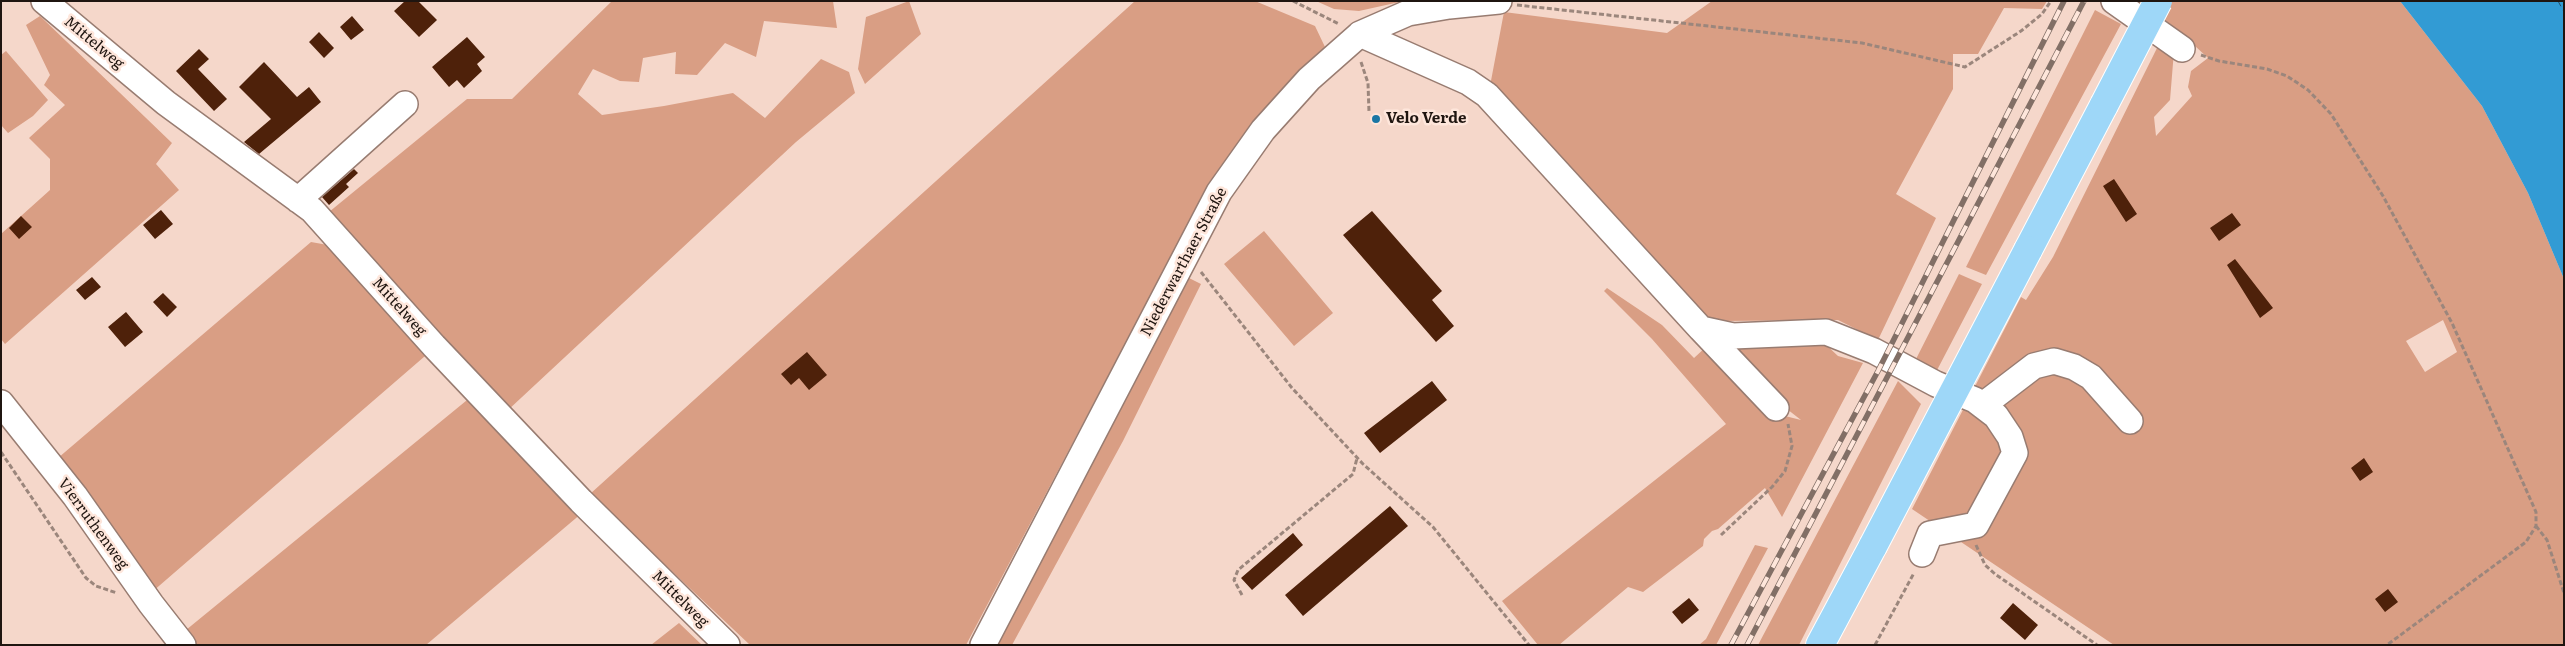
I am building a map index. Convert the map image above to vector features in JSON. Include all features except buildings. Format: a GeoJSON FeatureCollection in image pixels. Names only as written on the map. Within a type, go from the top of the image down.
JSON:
{"type":"FeatureCollection","features":[{"type":"Feature","properties":{"kind":"main road"},"geometry":{"type":"LineString","coordinates":[[1820,645],[2158,1]]}},
{"type":"Feature","properties":{"kind":"street","name":"Mittelweg"},"geometry":{"type":"LineString","coordinates":[[44,1],[166,103],[312,210],[434,346],[581,501],[727,645]]}},
{"type":"Feature","properties":{"kind":"street"},"geometry":{"type":"LineString","coordinates":[[2114,1],[2182,49]]}},
{"type":"Feature","properties":{"kind":"street","name":"Niederwarthaer Straße"},"geometry":{"type":"LineString","coordinates":[[983,645],[1220,192],[1268,124],[1309,79],[1408,13],[1449,6],[1498,2]]}},
{"type":"Feature","properties":{"kind":"street"},"geometry":{"type":"LineString","coordinates":[[1360,46],[1468,82],[1487,95],[1776,408]]}},
{"type":"Feature","properties":{"kind":"street"},"geometry":{"type":"LineString","coordinates":[[298,200],[405,104]]}},
{"type":"Feature","properties":{"kind":"street"},"geometry":{"type":"LineString","coordinates":[[1702,329],[1733,336],[1826,332],[1874,351],[1983,405],[1996,416],[2010,437],[2015,453],[1976,525],[1930,534],[1922,554]]}},
{"type":"Feature","properties":{"kind":"street"},"geometry":{"type":"LineString","coordinates":[[1983,405],[2034,366],[2054,361],[2074,367],[2091,377],[2130,421]]}},
{"type":"Feature","properties":{"kind":"street","name":"Vierruthenweg"},"geometry":{"type":"LineString","coordinates":[[1,403],[75,496],[151,604],[183,645]]}},
{"type":"Feature","properties":{"kind":"path"},"geometry":{"type":"LineString","coordinates":[[1293,1],[1360,46],[1368,83],[1369,112]]}},
{"type":"Feature","properties":{"kind":"path"},"geometry":{"type":"LineString","coordinates":[[1498,2],[1862,43],[1965,67],[2021,31],[2042,14],[2051,1]]}},
{"type":"Feature","properties":{"kind":"path"},"geometry":{"type":"LineString","coordinates":[[2182,49],[2219,61],[2267,69],[2287,76],[2308,90],[2330,114],[2383,196],[2452,323],[2536,512],[2536,526],[2526,542],[2387,645]]}},
{"type":"Feature","properties":{"kind":"path"},"geometry":{"type":"LineString","coordinates":[[1187,255],[1223,298],[1292,388],[1357,457],[1433,527],[1529,645]]}},
{"type":"Feature","properties":{"kind":"path"},"geometry":{"type":"LineString","coordinates":[[1721,535],[1772,487],[1785,471],[1792,446],[1787,419],[1776,408]]}},
{"type":"Feature","properties":{"kind":"path"},"geometry":{"type":"LineString","coordinates":[[1,452],[86,578],[96,586],[151,604]]}},
{"type":"Feature","properties":{"kind":"path"},"geometry":{"type":"LineString","coordinates":[[1242,595],[1234,580],[1238,570],[1353,474],[1357,457]]}},
{"type":"Feature","properties":{"kind":"path"},"geometry":{"type":"LineString","coordinates":[[1976,525],[1975,540],[1979,556],[1985,565],[2097,645]]}},
{"type":"Feature","properties":{"kind":"path"},"geometry":{"type":"LineString","coordinates":[[2536,526],[2547,540],[2564,593]]}},
{"type":"Feature","properties":{"kind":"path"},"geometry":{"type":"LineString","coordinates":[[1875,645],[1904,594]]}},
{"type":"Feature","properties":{"kind":"shaded area"},"geometry":{"type":"Polygon","coordinates":[[[612,1],[833,1],[837,28],[764,21],[756,57],[725,43],[697,75],[675,74],[676,52],[643,58],[639,82],[620,81],[593,69],[578,94],[602,115],[733,93],[765,118],[821,59],[849,72],[855,93],[796,142],[507,411],[329,212],[467,99],[512,99],[612,1]]]}},
{"type":"Feature","properties":{"kind":"shaded area"},"geometry":{"type":"Polygon","coordinates":[[[909,1],[921,34],[865,84],[858,69],[866,17],[909,1]]]}},
{"type":"Feature","properties":{"kind":"shaded area"},"geometry":{"type":"Polygon","coordinates":[[[1135,1],[1255,1],[1315,26],[1325,47],[1257,118],[1203,196],[966,645],[750,645],[590,494],[1135,1]]]}},
{"type":"Feature","properties":{"kind":"shaded area"},"geometry":{"type":"Polygon","coordinates":[[[1316,1],[1404,1],[1359,11],[1334,9],[1316,1]]]}},
{"type":"Feature","properties":{"kind":"shaded area"},"geometry":{"type":"Polygon","coordinates":[[[1712,1],[2047,1],[2042,9],[2004,8],[1978,54],[1953,54],[1953,89],[1896,194],[1936,218],[1878,340],[1838,320],[1719,321],[1703,315],[1490,86],[1504,12],[1667,33],[1712,1]]]}},
{"type":"Feature","properties":{"kind":"shaded area"},"geometry":{"type":"Polygon","coordinates":[[[2124,1],[2400,1],[2482,106],[2528,193],[2564,279],[2564,645],[2114,645],[1912,509],[2021,297],[2026,300],[2053,257],[2161,40],[2174,51],[2170,100],[2154,117],[2156,136],[2192,96],[2188,87],[2191,71],[2208,58],[2195,46],[2124,1]],[[2443,320],[2406,341],[2425,372],[2457,352],[2443,320]]]}},
{"type":"Feature","properties":{"kind":"shaded area"},"geometry":{"type":"Polygon","coordinates":[[[2095,10],[2121,24],[1986,275],[1966,267],[2095,10]]]}},
{"type":"Feature","properties":{"kind":"shaded area"},"geometry":{"type":"Polygon","coordinates":[[[40,16],[172,143],[156,164],[179,190],[5,344],[1,339],[1,234],[50,190],[50,159],[29,138],[65,105],[44,85],[50,75],[26,25],[40,16]]]}},
{"type":"Feature","properties":{"kind":"shaded area"},"geometry":{"type":"Polygon","coordinates":[[[6,51],[48,100],[33,116],[8,133],[1,125],[1,55],[6,51]]]}},
{"type":"Feature","properties":{"kind":"shaded area"},"geometry":{"type":"Polygon","coordinates":[[[1264,231],[1333,313],[1294,346],[1224,264],[1264,231]]]}},
{"type":"Feature","properties":{"kind":"shaded area"},"geometry":{"type":"Polygon","coordinates":[[[311,242],[339,247],[432,350],[152,592],[58,458],[311,242]]]}},
{"type":"Feature","properties":{"kind":"shaded area"},"geometry":{"type":"Polygon","coordinates":[[[1959,274],[1982,284],[1935,374],[1914,363],[1959,274]]]}},
{"type":"Feature","properties":{"kind":"shaded area"},"geometry":{"type":"Polygon","coordinates":[[[1187,277],[1201,284],[1123,441],[1012,645],[995,645],[1187,277]]]}},
{"type":"Feature","properties":{"kind":"shaded area"},"geometry":{"type":"Polygon","coordinates":[[[1607,288],[1662,325],[1694,358],[1707,346],[1769,412],[1801,420],[1778,402],[1724,346],[1822,341],[1838,356],[1863,363],[1782,517],[1765,488],[1718,529],[1712,531],[1704,539],[1703,546],[1643,592],[1628,587],[1559,645],[1538,645],[1502,601],[1726,424],[1652,339],[1604,291],[1607,288]]]}},
{"type":"Feature","properties":{"kind":"shaded area"},"geometry":{"type":"Polygon","coordinates":[[[1898,381],[1921,404],[1799,645],[1758,645],[1898,381]]]}},
{"type":"Feature","properties":{"kind":"shaded area"},"geometry":{"type":"Polygon","coordinates":[[[472,396],[582,513],[426,645],[197,645],[186,630],[472,396]]]}},
{"type":"Feature","properties":{"kind":"shaded area"},"geometry":{"type":"Polygon","coordinates":[[[1755,545],[1768,548],[1716,645],[1699,645],[1706,639],[1755,545]]]}},
{"type":"Feature","properties":{"kind":"shaded area"},"geometry":{"type":"Polygon","coordinates":[[[679,623],[702,645],[651,645],[679,623]]]}},
{"type":"Feature","properties":{"kind":"water"},"geometry":{"type":"Polygon","coordinates":[[[2400,1],[2564,1],[2564,279],[2528,193],[2482,106],[2400,1]]]}},
{"type":"Feature","properties":{"kind":"ferry route"},"geometry":{"type":"LineString","coordinates":[[2558,1],[2564,12]]}},
{"type":"Feature","properties":{"kind":"railway"},"geometry":{"type":"LineString","coordinates":[[1731,645],[1878,371],[2064,1]]}},
{"type":"Feature","properties":{"kind":"railway"},"geometry":{"type":"LineString","coordinates":[[1747,645],[2084,1]]}},
{"type":"Feature","properties":{"kind":"place","name":"Velo Verde"},"geometry":{"type":"Point","coordinates":[1376,119]}}]}
